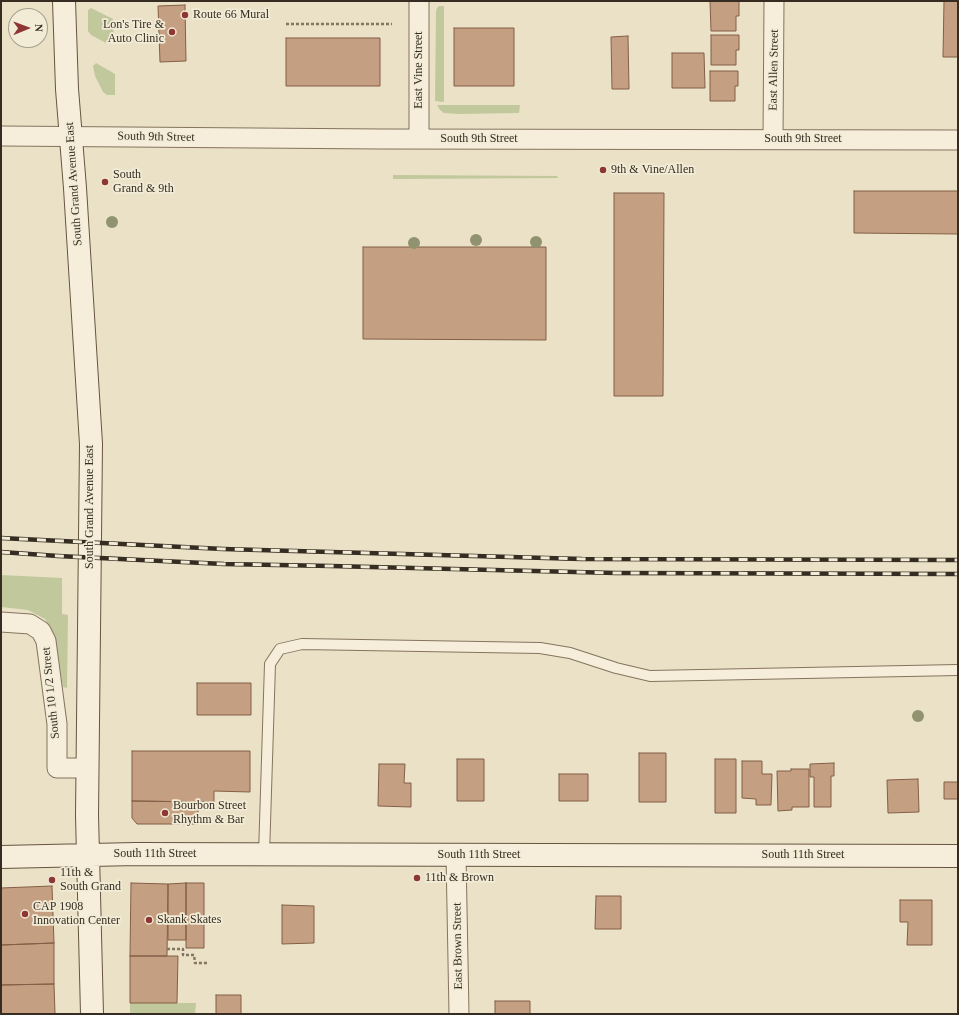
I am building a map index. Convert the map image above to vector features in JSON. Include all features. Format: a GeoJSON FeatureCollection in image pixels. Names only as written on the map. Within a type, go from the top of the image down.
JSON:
{"type":"FeatureCollection","features":[{"type":"Feature","properties":{"kind":"main road","name":"South Grand Avenue East"},"geometry":{"type":"LineString","coordinates":[[64,1],[67,89],[91,444],[87,815],[92,1014]]}},
{"type":"Feature","properties":{"kind":"main road","name":"South 11th Street"},"geometry":{"type":"LineString","coordinates":[[1,857],[88,855],[958,856]]}},
{"type":"Feature","properties":{"kind":"street","name":"East Vine Street"},"geometry":{"type":"LineString","coordinates":[[418,139],[419,1]]}},
{"type":"Feature","properties":{"kind":"street","name":"East Allen Street"},"geometry":{"type":"LineString","coordinates":[[773,139],[774,1]]}},
{"type":"Feature","properties":{"kind":"street","name":"South 9th Street"},"geometry":{"type":"LineString","coordinates":[[1,136],[418,139],[958,140]]}},
{"type":"Feature","properties":{"kind":"street","name":"South 10 1/2 Street"},"geometry":{"type":"LineString","coordinates":[[1,622],[30,624],[41,631],[46,641],[57,724],[57,768],[88,768]]}},
{"type":"Feature","properties":{"kind":"street","name":"East Brown Street"},"geometry":{"type":"LineString","coordinates":[[456,855],[459,1014]]}},
{"type":"Feature","properties":{"kind":"lane"},"geometry":{"type":"LineString","coordinates":[[264,855],[270,664],[280,649],[302,644],[540,648],[570,653],[616,668],[650,676],[958,670]]}},
{"type":"Feature","properties":{"kind":"path"},"geometry":{"type":"LineString","coordinates":[[286,24],[392,24]]}},
{"type":"Feature","properties":{"kind":"path"},"geometry":{"type":"LineString","coordinates":[[167,949],[183,949],[183,955],[194,955],[195,963],[207,963]]}},
{"type":"Feature","properties":{"kind":"green space"},"geometry":{"type":"Polygon","coordinates":[[[439,6],[444,6],[444,102],[435,101],[436,11],[439,6]]]}},
{"type":"Feature","properties":{"kind":"green space"},"geometry":{"type":"Polygon","coordinates":[[[91,8],[113,19],[114,43],[106,43],[91,35],[88,31],[88,10],[91,8]]]}},
{"type":"Feature","properties":{"kind":"green space"},"geometry":{"type":"Polygon","coordinates":[[[96,63],[115,74],[115,95],[107,95],[103,92],[95,76],[93,66],[96,63]]]}},
{"type":"Feature","properties":{"kind":"green space"},"geometry":{"type":"Polygon","coordinates":[[[437,105],[520,105],[519,113],[458,114],[444,113],[437,105]]]}},
{"type":"Feature","properties":{"kind":"green space"},"geometry":{"type":"Polygon","coordinates":[[[393,175],[557,176],[558,178],[393,179],[393,175]]]}},
{"type":"Feature","properties":{"kind":"green space"},"geometry":{"type":"Polygon","coordinates":[[[1,575],[62,578],[62,614],[68,615],[67,688],[63,687],[56,642],[45,619],[28,610],[1,607],[1,575]]]}},
{"type":"Feature","properties":{"kind":"green space"},"geometry":{"type":"Polygon","coordinates":[[[130,1003],[196,1003],[195,1014],[130,1014],[130,1003]]]}},
{"type":"Feature","properties":{"kind":"building"},"geometry":{"type":"Polygon","coordinates":[[[710,1],[739,1],[739,16],[736,16],[736,31],[711,31],[710,1]]]}},
{"type":"Feature","properties":{"kind":"building"},"geometry":{"type":"Polygon","coordinates":[[[944,1],[958,1],[958,57],[943,57],[944,1]]]}},
{"type":"Feature","properties":{"kind":"building"},"geometry":{"type":"Polygon","coordinates":[[[185,5],[186,61],[160,62],[158,6],[185,5]]]}},
{"type":"Feature","properties":{"kind":"building"},"geometry":{"type":"Polygon","coordinates":[[[454,28],[514,28],[514,86],[454,86],[454,28]]]}},
{"type":"Feature","properties":{"kind":"building"},"geometry":{"type":"Polygon","coordinates":[[[711,35],[739,35],[739,50],[736,50],[736,65],[711,65],[711,35]]]}},
{"type":"Feature","properties":{"kind":"building"},"geometry":{"type":"Polygon","coordinates":[[[628,36],[629,89],[612,89],[611,37],[628,36]]]}},
{"type":"Feature","properties":{"kind":"building"},"geometry":{"type":"Polygon","coordinates":[[[286,38],[380,38],[380,86],[286,86],[286,38]]]}},
{"type":"Feature","properties":{"kind":"building"},"geometry":{"type":"Polygon","coordinates":[[[672,53],[704,53],[705,88],[672,88],[672,53]]]}},
{"type":"Feature","properties":{"kind":"building"},"geometry":{"type":"Polygon","coordinates":[[[710,71],[738,71],[738,86],[735,86],[735,101],[710,101],[710,71]]]}},
{"type":"Feature","properties":{"kind":"building"},"geometry":{"type":"Polygon","coordinates":[[[854,191],[958,191],[958,234],[854,233],[854,191]]]}},
{"type":"Feature","properties":{"kind":"building"},"geometry":{"type":"Polygon","coordinates":[[[614,193],[664,193],[663,396],[614,396],[614,193]]]}},
{"type":"Feature","properties":{"kind":"building"},"geometry":{"type":"Polygon","coordinates":[[[363,247],[546,247],[546,340],[363,339],[363,247]]]}},
{"type":"Feature","properties":{"kind":"building"},"geometry":{"type":"Polygon","coordinates":[[[197,683],[251,683],[251,715],[197,715],[197,683]]]}},
{"type":"Feature","properties":{"kind":"building"},"geometry":{"type":"Polygon","coordinates":[[[132,751],[250,751],[250,792],[214,791],[214,802],[132,801],[132,751]]]}},
{"type":"Feature","properties":{"kind":"building"},"geometry":{"type":"Polygon","coordinates":[[[639,753],[666,753],[666,802],[639,802],[639,753]]]}},
{"type":"Feature","properties":{"kind":"building"},"geometry":{"type":"Polygon","coordinates":[[[457,759],[484,759],[484,801],[457,801],[457,759]]]}},
{"type":"Feature","properties":{"kind":"building"},"geometry":{"type":"Polygon","coordinates":[[[715,759],[736,759],[736,813],[715,813],[715,759]]]}},
{"type":"Feature","properties":{"kind":"building"},"geometry":{"type":"Polygon","coordinates":[[[742,761],[762,761],[762,774],[772,774],[771,805],[756,805],[756,799],[742,798],[742,761]]]}},
{"type":"Feature","properties":{"kind":"building"},"geometry":{"type":"Polygon","coordinates":[[[834,763],[834,776],[831,776],[831,807],[814,807],[814,777],[810,777],[810,764],[834,763]]]}},
{"type":"Feature","properties":{"kind":"building"},"geometry":{"type":"Polygon","coordinates":[[[379,764],[405,764],[404,783],[411,783],[411,807],[378,806],[379,764]]]}},
{"type":"Feature","properties":{"kind":"building"},"geometry":{"type":"Polygon","coordinates":[[[791,769],[809,769],[809,807],[792,807],[792,810],[778,811],[777,771],[791,771],[791,769]]]}},
{"type":"Feature","properties":{"kind":"building"},"geometry":{"type":"Polygon","coordinates":[[[559,774],[588,774],[588,801],[559,801],[559,774]]]}},
{"type":"Feature","properties":{"kind":"building"},"geometry":{"type":"Polygon","coordinates":[[[918,779],[919,812],[888,813],[887,780],[918,779]]]}},
{"type":"Feature","properties":{"kind":"building"},"geometry":{"type":"Polygon","coordinates":[[[944,782],[958,782],[958,799],[944,799],[944,782]]]}},
{"type":"Feature","properties":{"kind":"building"},"geometry":{"type":"Polygon","coordinates":[[[132,801],[198,802],[198,824],[137,824],[132,818],[132,801]]]}},
{"type":"Feature","properties":{"kind":"building"},"geometry":{"type":"Polygon","coordinates":[[[131,883],[168,884],[167,956],[130,956],[131,883]]]}},
{"type":"Feature","properties":{"kind":"building"},"geometry":{"type":"Polygon","coordinates":[[[186,883],[186,940],[168,940],[168,884],[186,883]]]}},
{"type":"Feature","properties":{"kind":"building"},"geometry":{"type":"Polygon","coordinates":[[[186,883],[204,883],[204,948],[186,948],[186,883]]]}},
{"type":"Feature","properties":{"kind":"building"},"geometry":{"type":"Polygon","coordinates":[[[52,886],[54,943],[1,945],[1,888],[52,886]]]}},
{"type":"Feature","properties":{"kind":"building"},"geometry":{"type":"Polygon","coordinates":[[[596,896],[621,896],[621,929],[595,929],[596,896]]]}},
{"type":"Feature","properties":{"kind":"building"},"geometry":{"type":"Polygon","coordinates":[[[900,900],[932,900],[932,945],[907,945],[908,922],[900,922],[900,900]]]}},
{"type":"Feature","properties":{"kind":"building"},"geometry":{"type":"Polygon","coordinates":[[[282,905],[314,906],[314,943],[282,944],[282,905]]]}},
{"type":"Feature","properties":{"kind":"building"},"geometry":{"type":"Polygon","coordinates":[[[54,943],[54,984],[1,985],[1,945],[54,943]]]}},
{"type":"Feature","properties":{"kind":"building"},"geometry":{"type":"Polygon","coordinates":[[[130,956],[178,956],[177,1003],[130,1003],[130,956]]]}},
{"type":"Feature","properties":{"kind":"building"},"geometry":{"type":"Polygon","coordinates":[[[54,984],[55,1014],[1,1014],[1,985],[54,984]]]}},
{"type":"Feature","properties":{"kind":"building"},"geometry":{"type":"Polygon","coordinates":[[[216,995],[241,995],[241,1014],[216,1014],[216,995]]]}},
{"type":"Feature","properties":{"kind":"building"},"geometry":{"type":"Polygon","coordinates":[[[495,1001],[530,1001],[530,1014],[495,1014],[495,1001]]]}},
{"type":"Feature","properties":{"kind":"railway"},"geometry":{"type":"LineString","coordinates":[[1,538],[223,549],[582,559],[958,560]]}},
{"type":"Feature","properties":{"kind":"railway"},"geometry":{"type":"LineString","coordinates":[[1,552],[224,564],[616,573],[958,574]]}},
{"type":"Feature","properties":{"kind":"place","name":"Route 66 Mural"},"geometry":{"type":"Point","coordinates":[185,15]}},
{"type":"Feature","properties":{"kind":"place","name":"Lon's Tire & Auto Clinic"},"geometry":{"type":"Point","coordinates":[172,32]}},
{"type":"Feature","properties":{"kind":"place","name":"9th & Vine/Allen"},"geometry":{"type":"Point","coordinates":[603,170]}},
{"type":"Feature","properties":{"kind":"place","name":"South Grand & 9th"},"geometry":{"type":"Point","coordinates":[105,182]}},
{"type":"Feature","properties":{"kind":"place","name":"Bourbon Street Rhythm & Bar"},"geometry":{"type":"Point","coordinates":[165,813]}},
{"type":"Feature","properties":{"kind":"place","name":"11th & Brown"},"geometry":{"type":"Point","coordinates":[417,878]}},
{"type":"Feature","properties":{"kind":"place","name":"11th & South Grand"},"geometry":{"type":"Point","coordinates":[52,880]}},
{"type":"Feature","properties":{"kind":"place","name":"CAP 1908 Innovation Center"},"geometry":{"type":"Point","coordinates":[25,914]}},
{"type":"Feature","properties":{"kind":"place","name":"Skank Skates"},"geometry":{"type":"Point","coordinates":[149,920]}}]}
